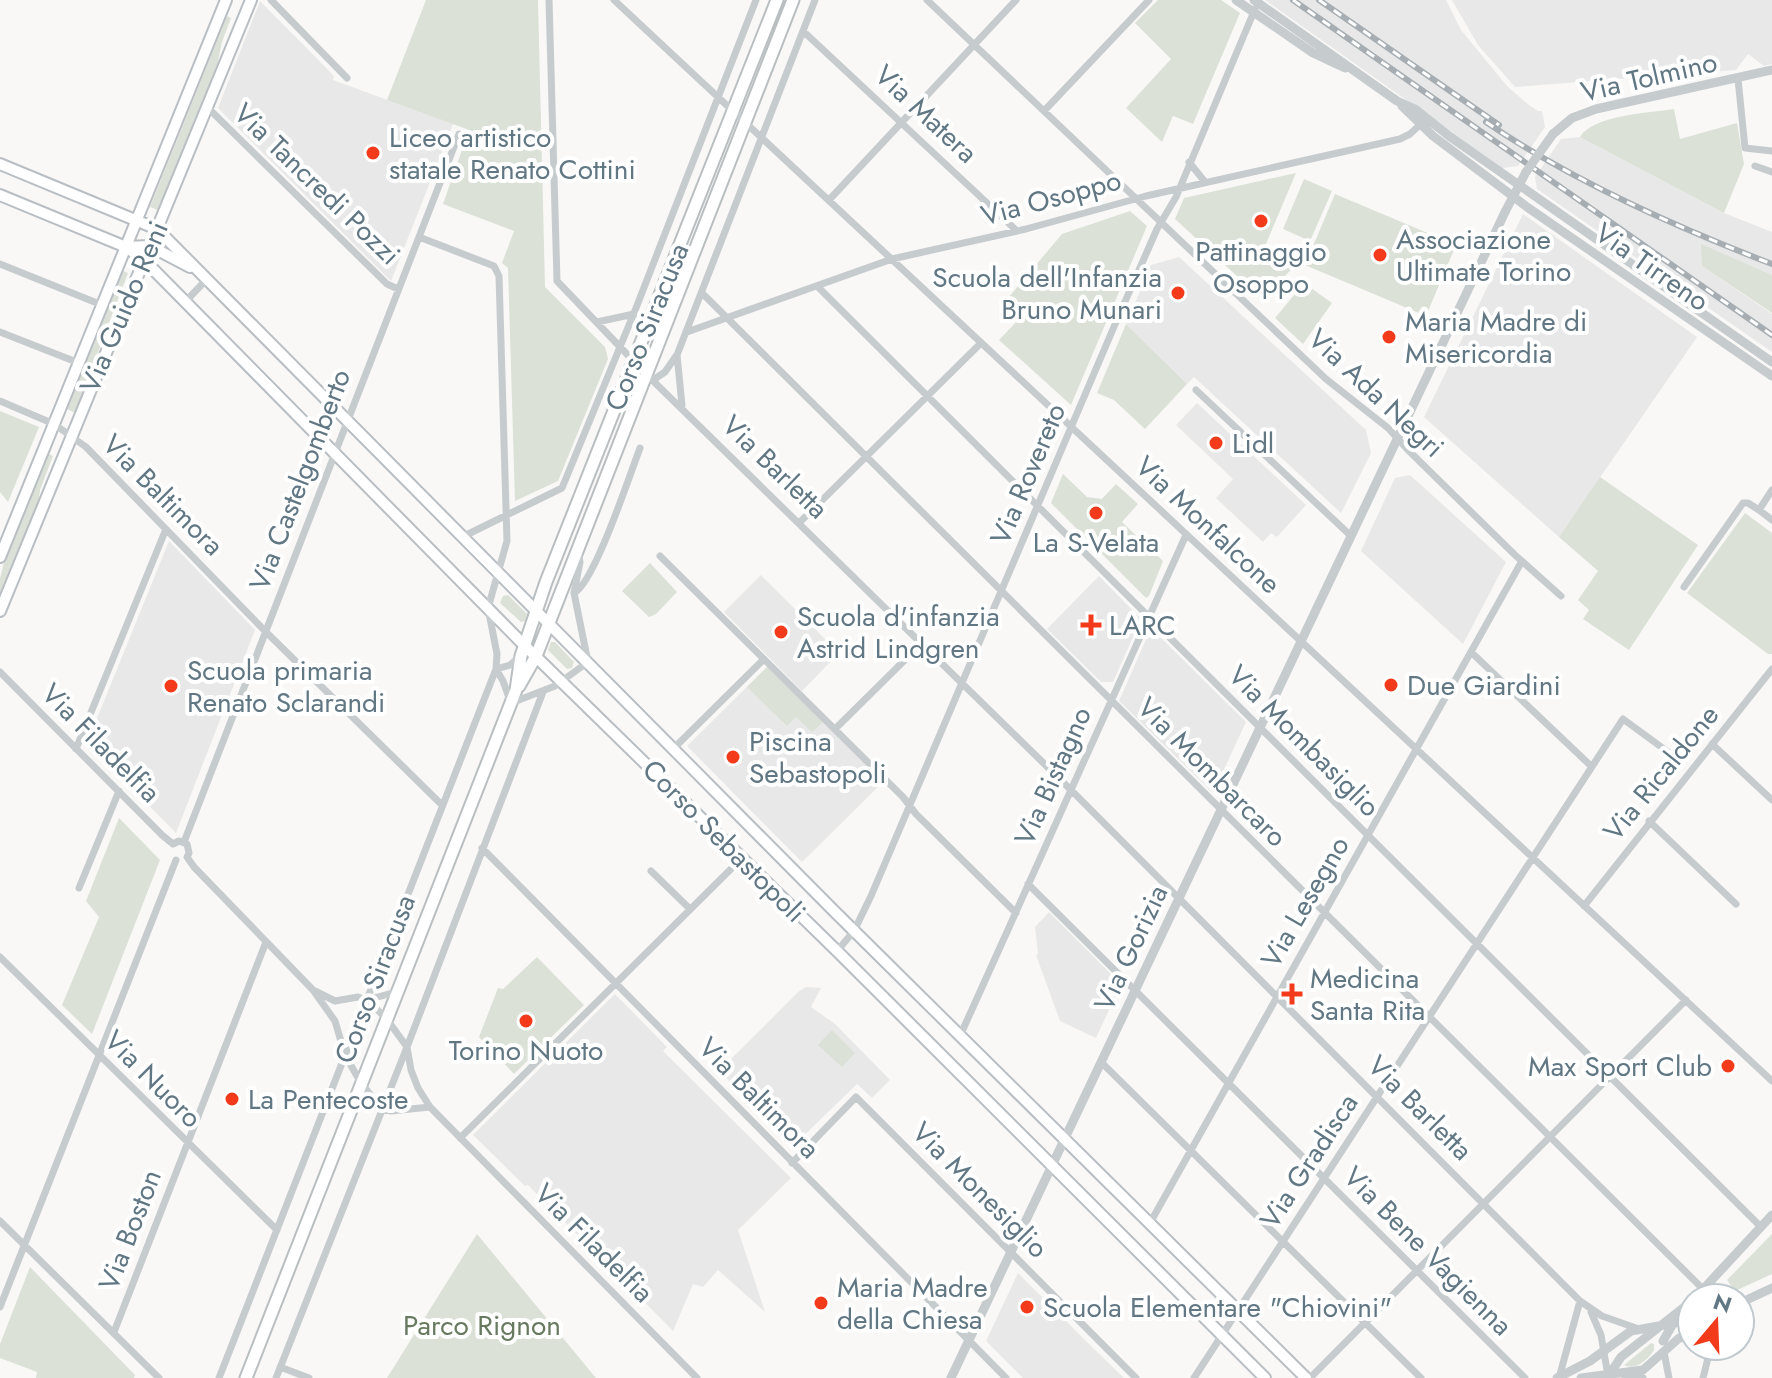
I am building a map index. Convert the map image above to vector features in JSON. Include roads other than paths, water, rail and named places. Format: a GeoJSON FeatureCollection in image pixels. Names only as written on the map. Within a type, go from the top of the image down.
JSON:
{"type":"FeatureCollection","features":[{"type":"Feature","properties":{"kind":"main road","name":"Via Guido Reni"},"geometry":{"type":"LineString","coordinates":[[0,557],[226,0]]}},
{"type":"Feature","properties":{"kind":"main road","name":"Corso Siracusa"},"geometry":{"type":"LineString","coordinates":[[516,690],[523,650],[536,611],[777,0]]}},
{"type":"Feature","properties":{"kind":"main road","name":"Corso Siracusa"},"geometry":{"type":"LineString","coordinates":[[246,1378],[516,690],[536,656],[577,549],[650,377],[793,0]]}},
{"type":"Feature","properties":{"kind":"main road","name":"Via Guido Reni"},"geometry":{"type":"LineString","coordinates":[[0,611],[207,107],[247,1]]}},
{"type":"Feature","properties":{"kind":"main road","name":"Corso Sebastopoli"},"geometry":{"type":"LineString","coordinates":[[0,164],[157,229],[854,931],[1308,1378]]}},
{"type":"Feature","properties":{"kind":"main road"},"geometry":{"type":"LineString","coordinates":[[0,195],[126,247],[150,246],[205,276]]}},
{"type":"Feature","properties":{"kind":"main road","name":"Corso Sebastopoli"},"geometry":{"type":"LineString","coordinates":[[126,247],[186,301],[335,452],[488,608],[523,650],[536,656],[562,681],[1265,1378]]}},
{"type":"Feature","properties":{"kind":"street"},"geometry":{"type":"LineString","coordinates":[[271,0],[347,78]]}},
{"type":"Feature","properties":{"kind":"street","name":"Via Barletta"},"geometry":{"type":"LineString","coordinates":[[549,0],[557,281],[1590,1310]]}},
{"type":"Feature","properties":{"kind":"street","name":"Via Monfalcone"},"geometry":{"type":"LineString","coordinates":[[614,0],[1772,1081]]}},
{"type":"Feature","properties":{"kind":"street","name":"Corso Siracusa"},"geometry":{"type":"LineString","coordinates":[[462,537],[562,488],[634,314],[756,0]]}},
{"type":"Feature","properties":{"kind":"street","name":"Corso Siracusa"},"geometry":{"type":"LineString","coordinates":[[650,377],[665,372],[677,355],[815,0]]}},
{"type":"Feature","properties":{"kind":"street","name":"Via Ada Negri"},"geometry":{"type":"LineString","coordinates":[[927,0],[1326,379],[1388,428],[1561,596]]}},
{"type":"Feature","properties":{"kind":"street"},"geometry":{"type":"LineString","coordinates":[[829,200],[1016,0]]}},
{"type":"Feature","properties":{"kind":"street"},"geometry":{"type":"LineString","coordinates":[[1044,111],[1149,0]]}},
{"type":"Feature","properties":{"kind":"street","name":"Via Tirreno"},"geometry":{"type":"LineString","coordinates":[[1236,0],[1255,5],[1356,71],[1513,195],[1772,376]]}},
{"type":"Feature","properties":{"kind":"street","name":"Via Rovereto"},"geometry":{"type":"LineString","coordinates":[[837,951],[854,931],[910,806],[1162,221],[1179,188],[1255,5]]}},
{"type":"Feature","properties":{"kind":"street","name":"Via Matera"},"geometry":{"type":"LineString","coordinates":[[803,31],[1017,231]]}},
{"type":"Feature","properties":{"kind":"street","name":"Via Tolmino"},"geometry":{"type":"LineString","coordinates":[[1513,195],[1553,134],[1572,118],[1596,109],[1772,70]]}},
{"type":"Feature","properties":{"kind":"street","name":"Via Tolmino"},"geometry":{"type":"LineString","coordinates":[[1738,79],[1745,148],[1772,151]]}},
{"type":"Feature","properties":{"kind":"street","name":"Via Tancredi Pozzi"},"geometry":{"type":"LineString","coordinates":[[207,107],[387,284],[398,289]]}},
{"type":"Feature","properties":{"kind":"street","name":"Via Tirreno"},"geometry":{"type":"LineString","coordinates":[[1423,122],[1772,362]]}},
{"type":"Feature","properties":{"kind":"street","name":"Via Osoppo"},"geometry":{"type":"LineString","coordinates":[[687,332],[892,259],[1017,231],[1179,188],[1400,139],[1423,122]]}},
{"type":"Feature","properties":{"kind":"street","name":"Via Castelgomberto"},"geometry":{"type":"LineString","coordinates":[[184,842],[459,134]]}},
{"type":"Feature","properties":{"kind":"street"},"geometry":{"type":"LineString","coordinates":[[1189,162],[1205,182]]}},
{"type":"Feature","properties":{"kind":"street"},"geometry":{"type":"LineString","coordinates":[[1755,166],[1772,172]]}},
{"type":"Feature","properties":{"kind":"street","name":"Via Gorizia"},"geometry":{"type":"LineString","coordinates":[[951,1378],[1513,195]]}},
{"type":"Feature","properties":{"kind":"street","name":"Corso Siracusa"},"geometry":{"type":"LineString","coordinates":[[219,1378],[496,669],[497,654],[488,608],[507,541],[498,271],[494,266],[419,237]]}},
{"type":"Feature","properties":{"kind":"street"},"geometry":{"type":"LineString","coordinates":[[0,264],[102,305]]}},
{"type":"Feature","properties":{"kind":"street"},"geometry":{"type":"LineString","coordinates":[[186,301],[205,276]]}},
{"type":"Feature","properties":{"kind":"street","name":"Via Mombasiglio"},"geometry":{"type":"LineString","coordinates":[[817,286],[1761,1227]]}},
{"type":"Feature","properties":{"kind":"street","name":"Via Mombarcaro"},"geometry":{"type":"LineString","coordinates":[[702,293],[1695,1282]]}},
{"type":"Feature","properties":{"kind":"street"},"geometry":{"type":"LineString","coordinates":[[597,322],[634,314]]}},
{"type":"Feature","properties":{"kind":"street"},"geometry":{"type":"LineString","coordinates":[[0,332],[79,363]]}},
{"type":"Feature","properties":{"kind":"street"},"geometry":{"type":"LineString","coordinates":[[800,522],[981,343]]}},
{"type":"Feature","properties":{"kind":"street","name":"Corso Siracusa"},"geometry":{"type":"LineString","coordinates":[[677,355],[683,408]]}},
{"type":"Feature","properties":{"kind":"street"},"geometry":{"type":"LineString","coordinates":[[1196,390],[1351,536]]}},
{"type":"Feature","properties":{"kind":"street"},"geometry":{"type":"LineString","coordinates":[[0,401],[54,424]]}},
{"type":"Feature","properties":{"kind":"street","name":"Via Baltimora"},"geometry":{"type":"LineString","coordinates":[[54,424],[71,435],[442,805]]}},
{"type":"Feature","properties":{"kind":"street","name":"Corso Siracusa"},"geometry":{"type":"LineString","coordinates":[[574,593],[581,590],[593,568],[640,448]]}},
{"type":"Feature","properties":{"kind":"street"},"geometry":{"type":"LineString","coordinates":[[1759,510],[1772,490]]}},
{"type":"Feature","properties":{"kind":"street"},"geometry":{"type":"LineString","coordinates":[[1684,587],[1743,503],[1748,503],[1772,520]]}},
{"type":"Feature","properties":{"kind":"street"},"geometry":{"type":"LineString","coordinates":[[76,749],[166,529]]}},
{"type":"Feature","properties":{"kind":"street","name":"Via Bistagno"},"geometry":{"type":"LineString","coordinates":[[960,1036],[1186,535]]}},
{"type":"Feature","properties":{"kind":"street","name":"Corso Siracusa"},"geometry":{"type":"LineString","coordinates":[[577,549],[580,562],[574,593],[588,662]]}},
{"type":"Feature","properties":{"kind":"street"},"geometry":{"type":"LineString","coordinates":[[660,556],[1016,913]]}},
{"type":"Feature","properties":{"kind":"street","name":"Via Lesegno"},"geometry":{"type":"LineString","coordinates":[[1150,1223],[1522,561]]}},
{"type":"Feature","properties":{"kind":"street"},"geometry":{"type":"LineString","coordinates":[[835,729],[922,643]]}},
{"type":"Feature","properties":{"kind":"street"},"geometry":{"type":"LineString","coordinates":[[496,669],[510,665],[523,650]]}},
{"type":"Feature","properties":{"kind":"street"},"geometry":{"type":"LineString","coordinates":[[1471,652],[1591,766]]}},
{"type":"Feature","properties":{"kind":"street","name":"Corso Sebastopoli"},"geometry":{"type":"LineString","coordinates":[[673,749],[764,659]]}},
{"type":"Feature","properties":{"kind":"street"},"geometry":{"type":"LineString","coordinates":[[511,703],[543,692],[588,662]]}},
{"type":"Feature","properties":{"kind":"street","name":"Corso Siracusa"},"geometry":{"type":"LineString","coordinates":[[496,669],[511,703]]}},
{"type":"Feature","properties":{"kind":"street","name":"Via Ricaldone"},"geometry":{"type":"LineString","coordinates":[[1584,906],[1772,669]]}},
{"type":"Feature","properties":{"kind":"street","name":"Via Filadelfia"},"geometry":{"type":"LineString","coordinates":[[0,672],[173,844]]}},
{"type":"Feature","properties":{"kind":"street","name":"Corso Siracusa"},"geometry":{"type":"LineString","coordinates":[[276,1378],[543,692]]}},
{"type":"Feature","properties":{"kind":"street","name":"Via Gradisca"},"geometry":{"type":"LineString","coordinates":[[1194,1378],[1623,719],[1679,760]]}},
{"type":"Feature","properties":{"kind":"street"},"geometry":{"type":"LineString","coordinates":[[1712,744],[1772,800]]}},
{"type":"Feature","properties":{"kind":"street"},"geometry":{"type":"LineString","coordinates":[[79,888],[119,791]]}},
{"type":"Feature","properties":{"kind":"street"},"geometry":{"type":"LineString","coordinates":[[1649,821],[1736,904]]}},
{"type":"Feature","properties":{"kind":"street"},"geometry":{"type":"LineString","coordinates":[[176,860],[170,851],[173,844],[184,842],[189,848],[187,857]]}},
{"type":"Feature","properties":{"kind":"street","name":"Via Baltimora"},"geometry":{"type":"LineString","coordinates":[[482,848],[1006,1378]]}},
{"type":"Feature","properties":{"kind":"street"},"geometry":{"type":"LineString","coordinates":[[176,860],[187,857]]}},
{"type":"Feature","properties":{"kind":"street"},"geometry":{"type":"LineString","coordinates":[[187,857],[313,990],[335,1021],[345,1055],[361,1083],[382,1109],[430,1107]]}},
{"type":"Feature","properties":{"kind":"street"},"geometry":{"type":"LineString","coordinates":[[460,1138],[742,858]]}},
{"type":"Feature","properties":{"kind":"street"},"geometry":{"type":"LineString","coordinates":[[0,1307],[176,860]]}},
{"type":"Feature","properties":{"kind":"street"},"geometry":{"type":"LineString","coordinates":[[651,871],[690,909]]}},
{"type":"Feature","properties":{"kind":"street","name":"Via Bene Vagienna"},"geometry":{"type":"LineString","coordinates":[[1028,884],[1525,1378]]}},
{"type":"Feature","properties":{"kind":"street"},"geometry":{"type":"LineString","coordinates":[[188,1145],[266,942]]}},
{"type":"Feature","properties":{"kind":"street","name":"Via Nuoro"},"geometry":{"type":"LineString","coordinates":[[0,957],[277,1230]]}},
{"type":"Feature","properties":{"kind":"street"},"geometry":{"type":"LineString","coordinates":[[313,990],[331,1000],[358,997],[367,1000],[397,992]]}},
{"type":"Feature","properties":{"kind":"street","name":"Via Filadelfia"},"geometry":{"type":"LineString","coordinates":[[367,1000],[386,1018],[407,1047],[418,1088],[430,1107],[697,1378]]}},
{"type":"Feature","properties":{"kind":"street"},"geometry":{"type":"LineString","coordinates":[[1308,1378],[1686,1000]]}},
{"type":"Feature","properties":{"kind":"street"},"geometry":{"type":"LineString","coordinates":[[1101,1062],[1421,1378]]}},
{"type":"Feature","properties":{"kind":"street","name":"Via Monesiglio"},"geometry":{"type":"LineString","coordinates":[[792,1163],[856,1097],[1136,1378]]}},
{"type":"Feature","properties":{"kind":"street","name":"Via Boston"},"geometry":{"type":"LineString","coordinates":[[114,1332],[188,1145]]}},
{"type":"Feature","properties":{"kind":"street"},"geometry":{"type":"LineString","coordinates":[[1710,1282],[1772,1215]]}},
{"type":"Feature","properties":{"kind":"street","name":"Via Boston"},"geometry":{"type":"LineString","coordinates":[[0,1221],[159,1378]]}},
{"type":"Feature","properties":{"kind":"street"},"geometry":{"type":"LineString","coordinates":[[1560,1378],[1580,1301]]}},
{"type":"Feature","properties":{"kind":"street"},"geometry":{"type":"LineString","coordinates":[[1590,1310],[1624,1325],[1644,1329]]}},
{"type":"Feature","properties":{"kind":"street"},"geometry":{"type":"LineString","coordinates":[[1590,1310],[1598,1326],[1607,1377]]}},
{"type":"Feature","properties":{"kind":"street"},"geometry":{"type":"LineString","coordinates":[[1607,1377],[1621,1357],[1676,1315]]}},
{"type":"Feature","properties":{"kind":"street"},"geometry":{"type":"LineString","coordinates":[[1663,1341],[1676,1319]]}},
{"type":"Feature","properties":{"kind":"street"},"geometry":{"type":"LineString","coordinates":[[1560,1378],[1626,1333],[1676,1324]]}},
{"type":"Feature","properties":{"kind":"street"},"geometry":{"type":"LineString","coordinates":[[1659,1328],[1669,1378]]}},
{"type":"Feature","properties":{"kind":"street"},"geometry":{"type":"LineString","coordinates":[[1581,1378],[1607,1377],[1647,1369],[1676,1341]]}},
{"type":"Feature","properties":{"kind":"street"},"geometry":{"type":"LineString","coordinates":[[280,1367],[309,1378]]}},
{"type":"Feature","properties":{"kind":"street"},"geometry":{"type":"LineString","coordinates":[[1622,1374],[1643,1378]]}},
{"type":"Feature","properties":{"kind":"railway"},"geometry":{"type":"LineString","coordinates":[[1293,0],[1772,335]]}},
{"type":"Feature","properties":{"kind":"railway"},"geometry":{"type":"LineString","coordinates":[[1319,0],[1499,125]]}},
{"type":"Feature","properties":{"kind":"railway"},"geometry":{"type":"LineString","coordinates":[[1486,122],[1552,163],[1625,201],[1772,264]]}},
{"type":"Feature","properties":{"kind":"place","name":"Liceo artistico statale Renato Cottini"},"geometry":{"type":"Point","coordinates":[373,153]}},
{"type":"Feature","properties":{"kind":"place","name":"Pattinaggio Osoppo"},"geometry":{"type":"Point","coordinates":[1261,221]}},
{"type":"Feature","properties":{"kind":"place","name":"Associazione Ultimate Torino"},"geometry":{"type":"Point","coordinates":[1380,255]}},
{"type":"Feature","properties":{"kind":"place","name":"Scuola dell'Infanzia Bruno Munari"},"geometry":{"type":"Point","coordinates":[1178,293]}},
{"type":"Feature","properties":{"kind":"place","name":"Maria Madre di Misericordia"},"geometry":{"type":"Point","coordinates":[1389,337]}},
{"type":"Feature","properties":{"kind":"place","name":"Lidl"},"geometry":{"type":"Point","coordinates":[1216,443]}},
{"type":"Feature","properties":{"kind":"place","name":"La S-Velata"},"geometry":{"type":"Point","coordinates":[1096,513]}},
{"type":"Feature","properties":{"kind":"place","name":"LARC"},"geometry":{"type":"Point","coordinates":[1091,625]}},
{"type":"Feature","properties":{"kind":"place","name":"Scuola d'infanzia Astrid Lindgren"},"geometry":{"type":"Point","coordinates":[781,632]}},
{"type":"Feature","properties":{"kind":"place","name":"Due Giardini"},"geometry":{"type":"Point","coordinates":[1391,685]}},
{"type":"Feature","properties":{"kind":"place","name":"Scuola primaria Renato Sclarandi"},"geometry":{"type":"Point","coordinates":[171,686]}},
{"type":"Feature","properties":{"kind":"place","name":"Piscina Sebastopoli"},"geometry":{"type":"Point","coordinates":[733,757]}},
{"type":"Feature","properties":{"kind":"place","name":"Medicina Santa Rita"},"geometry":{"type":"Point","coordinates":[1292,994]}},
{"type":"Feature","properties":{"kind":"place","name":"Torino Nuoto"},"geometry":{"type":"Point","coordinates":[526,1021]}},
{"type":"Feature","properties":{"kind":"place","name":"Max Sport Club"},"geometry":{"type":"Point","coordinates":[1728,1066]}},
{"type":"Feature","properties":{"kind":"place","name":"La Pentecoste"},"geometry":{"type":"Point","coordinates":[232,1099]}},
{"type":"Feature","properties":{"kind":"place","name":"Maria Madre della Chiesa"},"geometry":{"type":"Point","coordinates":[821,1303]}},
{"type":"Feature","properties":{"kind":"place","name":"Scuola Elementare \"Chiovini\""},"geometry":{"type":"Point","coordinates":[1027,1307]}},
{"type":"Feature","properties":{"kind":"park label","name":"Parco Rignon"},"geometry":{"type":"Point","coordinates":[482,1325]}}]}
